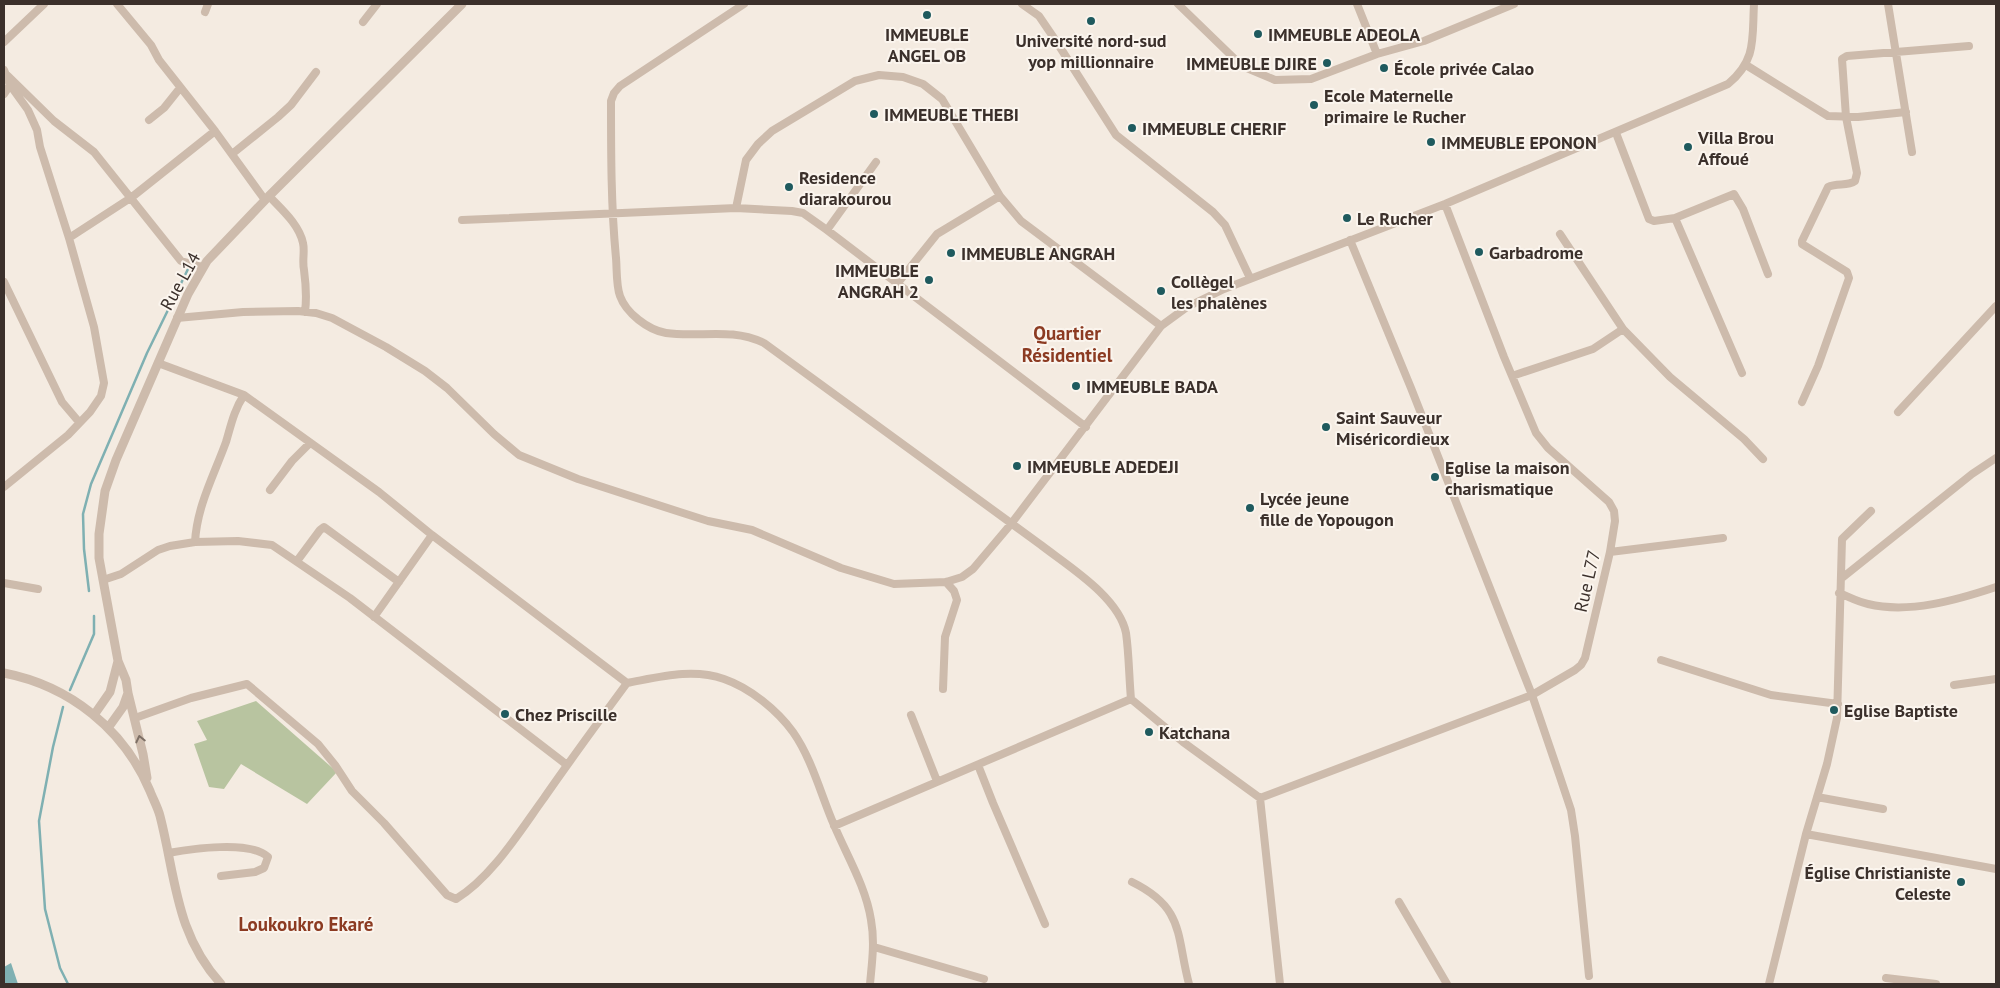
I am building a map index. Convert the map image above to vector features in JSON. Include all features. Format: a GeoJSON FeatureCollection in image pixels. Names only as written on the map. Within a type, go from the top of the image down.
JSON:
{"type":"FeatureCollection","features":[{"type":"Feature","properties":{"kind":"street"},"geometry":{"type":"LineString","coordinates":[[4,42],[44,4]]}},
{"type":"Feature","properties":{"kind":"street"},"geometry":{"type":"LineString","coordinates":[[117,4],[151,44],[158,60],[232,154],[267,198],[290,219],[302,237],[307,288],[305,312]]}},
{"type":"Feature","properties":{"kind":"street"},"geometry":{"type":"LineString","coordinates":[[205,12],[208,4]]}},
{"type":"Feature","properties":{"kind":"street"},"geometry":{"type":"LineString","coordinates":[[363,22],[377,4]]}},
{"type":"Feature","properties":{"kind":"street","name":"Rue L14"},"geometry":{"type":"LineString","coordinates":[[148,786],[126,680],[118,661],[98,549],[105,491],[116,460],[177,318],[207,261],[267,198],[462,4]]}},
{"type":"Feature","properties":{"kind":"street"},"geometry":{"type":"LineString","coordinates":[[744,4],[620,86],[614,93],[611,101],[612,214],[620,295],[628,308],[638,318],[650,327],[666,333],[737,334],[751,337],[764,343],[1086,580],[1113,606],[1121,619],[1126,633],[1132,699],[1183,742],[1260,798],[1280,984]]}},
{"type":"Feature","properties":{"kind":"street"},"geometry":{"type":"LineString","coordinates":[[1022,4],[1038,16],[1056,41],[1116,135],[1214,212],[1225,225],[1250,278]]}},
{"type":"Feature","properties":{"kind":"street"},"geometry":{"type":"LineString","coordinates":[[1178,4],[1242,66],[1275,80],[1311,79],[1376,54],[1424,41],[1514,4]]}},
{"type":"Feature","properties":{"kind":"street"},"geometry":{"type":"LineString","coordinates":[[1357,4],[1376,54]]}},
{"type":"Feature","properties":{"kind":"street"},"geometry":{"type":"LineString","coordinates":[[177,318],[243,312],[305,312],[332,318],[386,347],[425,371],[447,388],[519,456],[578,479],[708,521],[752,530],[806,554],[868,578],[894,584],[946,582],[962,577],[973,569],[1011,524],[1161,326],[1186,307],[1224,288],[1445,204],[1728,84],[1739,76],[1751,52],[1754,4]]}},
{"type":"Feature","properties":{"kind":"street"},"geometry":{"type":"LineString","coordinates":[[1888,4],[1912,152]]}},
{"type":"Feature","properties":{"kind":"street"},"geometry":{"type":"LineString","coordinates":[[1802,402],[1818,366],[1849,278],[1847,272],[1804,247],[1802,241],[1828,187],[1850,184],[1855,181],[1857,174],[1846,117],[1842,59],[1847,56],[1969,46]]}},
{"type":"Feature","properties":{"kind":"street"},"geometry":{"type":"LineString","coordinates":[[1746,65],[1824,114],[1846,117],[1906,112]]}},
{"type":"Feature","properties":{"kind":"street"},"geometry":{"type":"LineString","coordinates":[[4,487],[68,435],[90,412],[101,396],[104,383],[94,327],[69,238],[40,147],[37,130],[28,110],[10,85],[5,72]]}},
{"type":"Feature","properties":{"kind":"street"},"geometry":{"type":"LineString","coordinates":[[5,72],[54,120],[94,152],[132,197],[181,261],[203,267]]}},
{"type":"Feature","properties":{"kind":"street"},"geometry":{"type":"LineString","coordinates":[[232,154],[291,105],[316,72]]}},
{"type":"Feature","properties":{"kind":"street"},"geometry":{"type":"LineString","coordinates":[[736,208],[746,160],[758,144],[772,131],[855,81],[879,75],[903,77],[924,84],[942,99],[1000,196],[1029,229],[1161,326]]}},
{"type":"Feature","properties":{"kind":"street"},"geometry":{"type":"LineString","coordinates":[[4,94],[10,85]]}},
{"type":"Feature","properties":{"kind":"street"},"geometry":{"type":"LineString","coordinates":[[149,120],[164,108],[180,88]]}},
{"type":"Feature","properties":{"kind":"street"},"geometry":{"type":"LineString","coordinates":[[69,238],[132,197],[215,131]]}},
{"type":"Feature","properties":{"kind":"street"},"geometry":{"type":"LineString","coordinates":[[1616,133],[1650,219],[1654,222],[1675,218],[1734,194],[1743,209],[1768,274]]}},
{"type":"Feature","properties":{"kind":"street"},"geometry":{"type":"LineString","coordinates":[[827,230],[876,162]]}},
{"type":"Feature","properties":{"kind":"street"},"geometry":{"type":"LineString","coordinates":[[897,284],[937,234],[1000,196]]}},
{"type":"Feature","properties":{"kind":"street","name":"Rue L77"},"geometry":{"type":"LineString","coordinates":[[1260,798],[1532,695],[1581,665],[1585,658],[1610,552],[1615,521],[1614,511],[1609,502],[1541,441],[1512,376],[1445,204]]}},
{"type":"Feature","properties":{"kind":"street"},"geometry":{"type":"LineString","coordinates":[[462,220],[736,208],[792,211],[803,214],[827,230],[1086,427]]}},
{"type":"Feature","properties":{"kind":"street"},"geometry":{"type":"LineString","coordinates":[[1675,218],[1742,373]]}},
{"type":"Feature","properties":{"kind":"street"},"geometry":{"type":"LineString","coordinates":[[1560,234],[1623,329],[1670,377],[1744,439],[1763,459]]}},
{"type":"Feature","properties":{"kind":"street"},"geometry":{"type":"LineString","coordinates":[[1350,240],[1532,695],[1571,810],[1589,976]]}},
{"type":"Feature","properties":{"kind":"street"},"geometry":{"type":"LineString","coordinates":[[4,282],[62,402],[79,422]]}},
{"type":"Feature","properties":{"kind":"street"},"geometry":{"type":"LineString","coordinates":[[1898,412],[1996,306]]}},
{"type":"Feature","properties":{"kind":"street"},"geometry":{"type":"LineString","coordinates":[[1512,376],[1593,349],[1623,329]]}},
{"type":"Feature","properties":{"kind":"street"},"geometry":{"type":"LineString","coordinates":[[158,363],[244,395],[379,492],[432,535],[628,683]]}},
{"type":"Feature","properties":{"kind":"street"},"geometry":{"type":"LineString","coordinates":[[195,542],[199,512],[225,443],[234,413],[244,395]]}},
{"type":"Feature","properties":{"kind":"street"},"geometry":{"type":"LineString","coordinates":[[270,490],[292,461],[310,443]]}},
{"type":"Feature","properties":{"kind":"street"},"geometry":{"type":"LineString","coordinates":[[1842,578],[1972,474],[1996,458]]}},
{"type":"Feature","properties":{"kind":"street"},"geometry":{"type":"LineString","coordinates":[[1769,984],[1806,834],[1827,764],[1838,704],[1839,593],[1842,578],[1840,548],[1842,539],[1871,511]]}},
{"type":"Feature","properties":{"kind":"street"},"geometry":{"type":"LineString","coordinates":[[297,561],[324,527],[399,582]]}},
{"type":"Feature","properties":{"kind":"street"},"geometry":{"type":"LineString","coordinates":[[374,617],[432,535]]}},
{"type":"Feature","properties":{"kind":"street"},"geometry":{"type":"LineString","coordinates":[[1610,552],[1723,538]]}},
{"type":"Feature","properties":{"kind":"street"},"geometry":{"type":"LineString","coordinates":[[103,580],[121,574],[158,550],[195,542],[262,543],[272,545],[374,617],[567,765]]}},
{"type":"Feature","properties":{"kind":"street"},"geometry":{"type":"LineString","coordinates":[[943,689],[945,637],[957,600],[954,591],[946,582]]}},
{"type":"Feature","properties":{"kind":"street"},"geometry":{"type":"LineString","coordinates":[[4,583],[38,590]]}},
{"type":"Feature","properties":{"kind":"street"},"geometry":{"type":"LineString","coordinates":[[1839,593],[1868,604],[1892,607],[1920,606],[1967,597],[1996,587]]}},
{"type":"Feature","properties":{"kind":"street"},"geometry":{"type":"LineString","coordinates":[[1662,660],[1771,694],[1838,704]]}},
{"type":"Feature","properties":{"kind":"street","name":"Rue L14"},"geometry":{"type":"LineString","coordinates":[[94,715],[110,692],[118,661]]}},
{"type":"Feature","properties":{"kind":"street"},"geometry":{"type":"LineString","coordinates":[[4,673],[51,688],[74,700],[94,715],[130,752],[160,814],[177,897],[189,933],[201,959],[221,984]]}},
{"type":"Feature","properties":{"kind":"street"},"geometry":{"type":"LineString","coordinates":[[135,718],[191,698],[247,684],[318,744],[352,790],[384,823],[447,895],[456,899],[465,894],[498,859],[628,683],[678,673],[710,675],[726,680],[759,699],[793,732],[808,759],[834,826],[864,892],[871,917],[874,947],[870,984]]}},
{"type":"Feature","properties":{"kind":"street"},"geometry":{"type":"LineString","coordinates":[[1954,685],[1996,678]]}},
{"type":"Feature","properties":{"kind":"street"},"geometry":{"type":"LineString","coordinates":[[108,728],[123,707],[128,693]]}},
{"type":"Feature","properties":{"kind":"street"},"geometry":{"type":"LineString","coordinates":[[834,826],[1132,699]]}},
{"type":"Feature","properties":{"kind":"street"},"geometry":{"type":"LineString","coordinates":[[911,715],[938,782]]}},
{"type":"Feature","properties":{"kind":"street"},"geometry":{"type":"LineString","coordinates":[[978,765],[1045,924]]}},
{"type":"Feature","properties":{"kind":"street"},"geometry":{"type":"LineString","coordinates":[[1817,797],[1883,808]]}},
{"type":"Feature","properties":{"kind":"street"},"geometry":{"type":"LineString","coordinates":[[1806,834],[1996,869]]}},
{"type":"Feature","properties":{"kind":"street"},"geometry":{"type":"LineString","coordinates":[[168,853],[196,848],[234,847],[262,851],[268,856],[264,868],[221,876]]}},
{"type":"Feature","properties":{"kind":"street"},"geometry":{"type":"LineString","coordinates":[[1132,882],[1156,896],[1172,914],[1181,938],[1189,984]]}},
{"type":"Feature","properties":{"kind":"street"},"geometry":{"type":"LineString","coordinates":[[1399,902],[1447,984]]}},
{"type":"Feature","properties":{"kind":"street"},"geometry":{"type":"LineString","coordinates":[[874,947],[984,979]]}},
{"type":"Feature","properties":{"kind":"street"},"geometry":{"type":"LineString","coordinates":[[1886,978],[1936,984]]}},
{"type":"Feature","properties":{"kind":"green space"},"geometry":{"type":"Polygon","coordinates":[[[256,701],[337,772],[307,804],[241,764],[224,789],[209,787],[194,744],[207,740],[197,721],[256,701]]]}},
{"type":"Feature","properties":{"kind":"water"},"geometry":{"type":"Polygon","coordinates":[[[11,963],[18,984],[4,984],[4,967],[11,963]]]}},
{"type":"Feature","properties":{"kind":"waterway"},"geometry":{"type":"LineString","coordinates":[[89,591],[84,549],[83,514],[91,484],[147,353],[188,269]]}},
{"type":"Feature","properties":{"kind":"waterway"},"geometry":{"type":"LineString","coordinates":[[70,690],[94,634],[94,616]]}},
{"type":"Feature","properties":{"kind":"waterway"},"geometry":{"type":"LineString","coordinates":[[63,707],[53,747],[39,821],[45,909],[60,968],[68,984]]}},
{"type":"Feature","properties":{"kind":"place","name":"IMMEUBLE ANGEL OB"},"geometry":{"type":"Point","coordinates":[927,15]}},
{"type":"Feature","properties":{"kind":"place","name":"Université nord-sud yop millionnaire"},"geometry":{"type":"Point","coordinates":[1091,21]}},
{"type":"Feature","properties":{"kind":"place","name":"IMMEUBLE ADEOLA"},"geometry":{"type":"Point","coordinates":[1258,34]}},
{"type":"Feature","properties":{"kind":"place","name":"IMMEUBLE DJIRE"},"geometry":{"type":"Point","coordinates":[1327,63]}},
{"type":"Feature","properties":{"kind":"place","name":"École privée Calao"},"geometry":{"type":"Point","coordinates":[1384,68]}},
{"type":"Feature","properties":{"kind":"place","name":"Ecole Maternelle primaire le Rucher"},"geometry":{"type":"Point","coordinates":[1314,105]}},
{"type":"Feature","properties":{"kind":"place","name":"IMMEUBLE THEBI"},"geometry":{"type":"Point","coordinates":[874,114]}},
{"type":"Feature","properties":{"kind":"place","name":"IMMEUBLE CHERIF"},"geometry":{"type":"Point","coordinates":[1132,128]}},
{"type":"Feature","properties":{"kind":"place","name":"IMMEUBLE EPONON"},"geometry":{"type":"Point","coordinates":[1431,142]}},
{"type":"Feature","properties":{"kind":"place","name":"Villa Brou Affoué"},"geometry":{"type":"Point","coordinates":[1688,147]}},
{"type":"Feature","properties":{"kind":"place","name":"Residence diarakourou"},"geometry":{"type":"Point","coordinates":[789,187]}},
{"type":"Feature","properties":{"kind":"place","name":"Le Rucher"},"geometry":{"type":"Point","coordinates":[1347,218]}},
{"type":"Feature","properties":{"kind":"place","name":"Garbadrome"},"geometry":{"type":"Point","coordinates":[1479,252]}},
{"type":"Feature","properties":{"kind":"place","name":"IMMEUBLE ANGRAH"},"geometry":{"type":"Point","coordinates":[951,253]}},
{"type":"Feature","properties":{"kind":"place","name":"IMMEUBLE ANGRAH 2"},"geometry":{"type":"Point","coordinates":[929,280]}},
{"type":"Feature","properties":{"kind":"place","name":"Collègel les phalènes"},"geometry":{"type":"Point","coordinates":[1161,291]}},
{"type":"Feature","properties":{"kind":"place","name":"IMMEUBLE BADA"},"geometry":{"type":"Point","coordinates":[1076,386]}},
{"type":"Feature","properties":{"kind":"place","name":"Saint Sauveur Miséricordieux"},"geometry":{"type":"Point","coordinates":[1326,427]}},
{"type":"Feature","properties":{"kind":"place","name":"IMMEUBLE ADEDEJI"},"geometry":{"type":"Point","coordinates":[1017,466]}},
{"type":"Feature","properties":{"kind":"place","name":"Eglise la maison charismatique"},"geometry":{"type":"Point","coordinates":[1435,477]}},
{"type":"Feature","properties":{"kind":"place","name":"Lycée jeune fille de Yopougon"},"geometry":{"type":"Point","coordinates":[1250,508]}},
{"type":"Feature","properties":{"kind":"place","name":"Eglise Baptiste"},"geometry":{"type":"Point","coordinates":[1834,710]}},
{"type":"Feature","properties":{"kind":"place","name":"Chez Priscille"},"geometry":{"type":"Point","coordinates":[505,714]}},
{"type":"Feature","properties":{"kind":"place","name":"Katchana"},"geometry":{"type":"Point","coordinates":[1149,732]}},
{"type":"Feature","properties":{"kind":"place","name":"Église Christianiste Celeste"},"geometry":{"type":"Point","coordinates":[1961,882]}},
{"type":"Feature","properties":{"kind":"district","name":"Quartier Résidentiel"},"geometry":{"type":"Point","coordinates":[1067,344]}},
{"type":"Feature","properties":{"kind":"district","name":"Loukoukro Ekaré"},"geometry":{"type":"Point","coordinates":[306,924]}}]}
